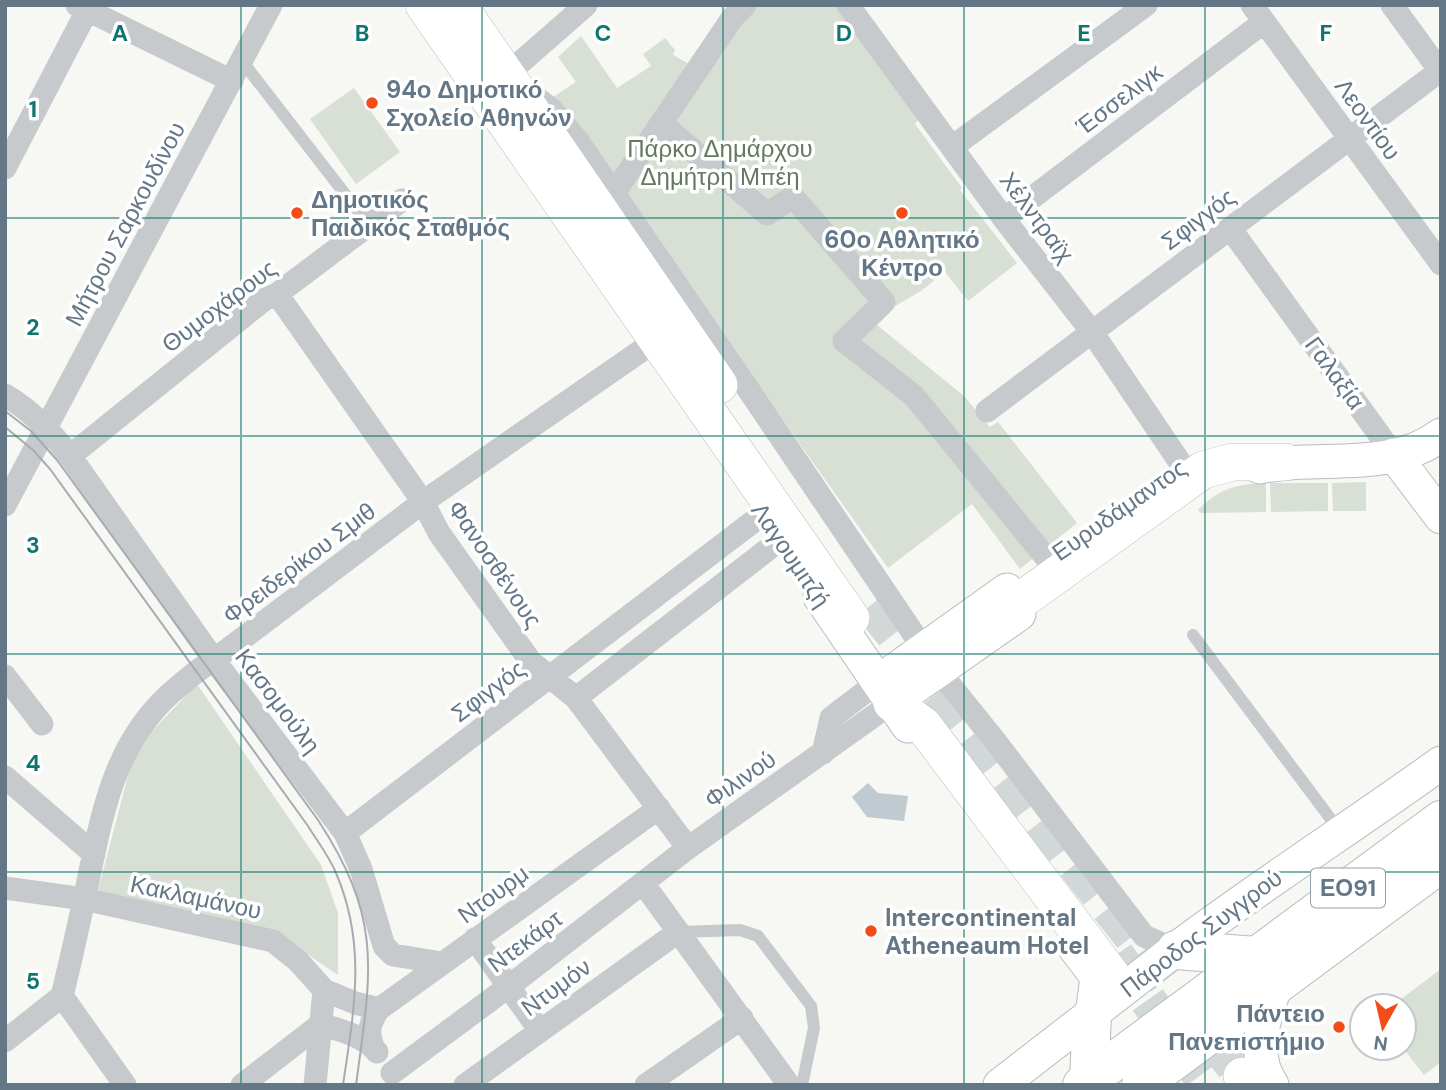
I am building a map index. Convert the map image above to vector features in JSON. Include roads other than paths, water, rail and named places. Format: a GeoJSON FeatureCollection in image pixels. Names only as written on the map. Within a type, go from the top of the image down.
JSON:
{"type":"FeatureCollection","features":[{"type":"Feature","properties":{"kind":"highway","name":"ΕΟ91"},"geometry":{"type":"LineString","coordinates":[[1141,1085],[1266,971],[1441,820]]}},
{"type":"Feature","properties":{"kind":"highway","name":"ΕΟ91"},"geometry":{"type":"LineString","coordinates":[[1086,1082],[1441,863]]}},
{"type":"Feature","properties":{"kind":"highway"},"geometry":{"type":"LineString","coordinates":[[1176,950],[1266,971]]}},
{"type":"Feature","properties":{"kind":"highway"},"geometry":{"type":"LineString","coordinates":[[1086,1082],[1093,1015]]}},
{"type":"Feature","properties":{"kind":"main road","name":"Λαγουμιτζή"},"geometry":{"type":"LineString","coordinates":[[424,5],[494,82],[861,612]]}},
{"type":"Feature","properties":{"kind":"main road","name":"Λαγουμιτζή"},"geometry":{"type":"LineString","coordinates":[[458,5],[494,82]]}},
{"type":"Feature","properties":{"kind":"main road"},"geometry":{"type":"LineString","coordinates":[[988,624],[1202,470],[1233,461],[1285,462]]}},
{"type":"Feature","properties":{"kind":"main road"},"geometry":{"type":"LineString","coordinates":[[885,693],[923,725],[1112,976]]}},
{"type":"Feature","properties":{"kind":"street","name":"Μήτρου Σαρκουδίνου"},"geometry":{"type":"LineString","coordinates":[[5,505],[271,5]]}},
{"type":"Feature","properties":{"kind":"street"},"geometry":{"type":"LineString","coordinates":[[494,82],[586,5]]}},
{"type":"Feature","properties":{"kind":"street","name":"Χέλντραϊχ"},"geometry":{"type":"LineString","coordinates":[[848,5],[1004,219],[1092,332],[1181,464]]}},
{"type":"Feature","properties":{"kind":"street"},"geometry":{"type":"LineString","coordinates":[[952,147],[1146,5]]}},
{"type":"Feature","properties":{"kind":"street"},"geometry":{"type":"LineString","coordinates":[[1392,5],[1440,70]]}},
{"type":"Feature","properties":{"kind":"street"},"geometry":{"type":"LineString","coordinates":[[5,168],[85,7],[232,81]]}},
{"type":"Feature","properties":{"kind":"street"},"geometry":{"type":"LineString","coordinates":[[614,193],[661,123],[731,9]]}},
{"type":"Feature","properties":{"kind":"street","name":"Λεοντίου"},"geometry":{"type":"LineString","coordinates":[[1258,14],[1441,264]]}},
{"type":"Feature","properties":{"kind":"street","name":"Έσσελιγκ"},"geometry":{"type":"LineString","coordinates":[[1004,219],[1258,14]]}},
{"type":"Feature","properties":{"kind":"street","name":"Σφιγγός"},"geometry":{"type":"LineString","coordinates":[[987,411],[1440,70]]}},
{"type":"Feature","properties":{"kind":"street","name":"Λαγουμιτζή"},"geometry":{"type":"LineString","coordinates":[[1093,1015],[1097,977],[885,693],[493,120],[494,82],[551,109],[578,141],[931,660],[1144,936],[1176,950]]}},
{"type":"Feature","properties":{"kind":"street"},"geometry":{"type":"LineString","coordinates":[[661,123],[767,214],[793,197],[884,302],[844,341],[914,396],[1048,560]]}},
{"type":"Feature","properties":{"kind":"street","name":"Θυμοχάρους"},"geometry":{"type":"LineString","coordinates":[[70,456],[265,299],[277,294],[402,200]]}},
{"type":"Feature","properties":{"kind":"street","name":"Γαλαξία"},"geometry":{"type":"LineString","coordinates":[[1230,228],[1441,517]]}},
{"type":"Feature","properties":{"kind":"street","name":"Φανοσθένους"},"geometry":{"type":"LineString","coordinates":[[277,294],[423,502],[439,533],[531,662],[576,698],[688,848]]}},
{"type":"Feature","properties":{"kind":"street","name":"Φρειδερίκου Σμιθ"},"geometry":{"type":"LineString","coordinates":[[62,996],[94,854],[116,772],[128,746],[163,699],[423,502],[648,346]]}},
{"type":"Feature","properties":{"kind":"street","name":"Κασομούλη"},"geometry":{"type":"LineString","coordinates":[[5,395],[46,426],[70,456],[214,660],[345,833],[361,869],[384,946],[393,955],[442,964]]}},
{"type":"Feature","properties":{"kind":"street","name":"Ευρυδάμαντος"},"geometry":{"type":"LineString","coordinates":[[885,693],[931,660],[1224,476],[1285,462],[1364,460],[1394,455],[1418,448],[1441,435]]}},
{"type":"Feature","properties":{"kind":"street","name":"Ευρυδάμαντος"},"geometry":{"type":"LineString","coordinates":[[931,660],[1048,560],[1181,464],[1212,448],[1253,445],[1363,445],[1394,455]]}},
{"type":"Feature","properties":{"kind":"street"},"geometry":{"type":"LineString","coordinates":[[576,698],[772,527]]}},
{"type":"Feature","properties":{"kind":"street","name":"Σφιγγός"},"geometry":{"type":"LineString","coordinates":[[345,833],[549,677],[772,527]]}},
{"type":"Feature","properties":{"kind":"street"},"geometry":{"type":"LineString","coordinates":[[5,676],[42,723]]}},
{"type":"Feature","properties":{"kind":"street","name":"Φιλινού"},"geometry":{"type":"LineString","coordinates":[[688,848],[823,753],[885,693]]}},
{"type":"Feature","properties":{"kind":"street","name":"Πάροδος Συγγρού"},"geometry":{"type":"LineString","coordinates":[[1000,1085],[1307,854],[1342,834],[1441,763]]}},
{"type":"Feature","properties":{"kind":"street"},"geometry":{"type":"LineString","coordinates":[[5,777],[94,854]]}},
{"type":"Feature","properties":{"kind":"street","name":"Ντουρμ"},"geometry":{"type":"LineString","coordinates":[[379,1009],[659,808]]}},
{"type":"Feature","properties":{"kind":"street","name":"Ντεκάρτ"},"geometry":{"type":"LineString","coordinates":[[396,1079],[508,986],[688,848]]}},
{"type":"Feature","properties":{"kind":"street"},"geometry":{"type":"LineString","coordinates":[[643,884],[743,1018],[789,1085]]}},
{"type":"Feature","properties":{"kind":"street","name":"Κακλαμάνου"},"geometry":{"type":"LineString","coordinates":[[5,888],[85,899],[273,941],[293,956],[324,990],[355,1003],[379,1009]]}},
{"type":"Feature","properties":{"kind":"street","name":"Ντυμόν"},"geometry":{"type":"LineString","coordinates":[[465,1085],[678,932]]}},
{"type":"Feature","properties":{"kind":"street"},"geometry":{"type":"LineString","coordinates":[[475,939],[540,1031]]}},
{"type":"Feature","properties":{"kind":"street"},"geometry":{"type":"LineString","coordinates":[[1254,1082],[1265,1072],[1259,1048],[1265,1015],[1266,971]]}},
{"type":"Feature","properties":{"kind":"street"},"geometry":{"type":"LineString","coordinates":[[314,1085],[324,990]]}},
{"type":"Feature","properties":{"kind":"street"},"geometry":{"type":"LineString","coordinates":[[5,1041],[62,996],[125,1085]]}},
{"type":"Feature","properties":{"kind":"street"},"geometry":{"type":"LineString","coordinates":[[379,1009],[370,1022],[369,1036],[373,1047],[396,1079]]}},
{"type":"Feature","properties":{"kind":"street"},"geometry":{"type":"LineString","coordinates":[[646,1085],[743,1018]]}},
{"type":"Feature","properties":{"kind":"street"},"geometry":{"type":"LineString","coordinates":[[321,1024],[351,1034],[373,1047]]}},
{"type":"Feature","properties":{"kind":"street"},"geometry":{"type":"LineString","coordinates":[[242,1085],[321,1024]]}},
{"type":"Feature","properties":{"kind":"lane"},"geometry":{"type":"LineString","coordinates":[[242,61],[369,225]]}},
{"type":"Feature","properties":{"kind":"lane"},"geometry":{"type":"LineString","coordinates":[[1193,635],[1342,834]]}},
{"type":"Feature","properties":{"kind":"lane"},"geometry":{"type":"LineString","coordinates":[[678,932],[740,930],[758,936],[811,1006],[814,1028],[802,1085]]}},
{"type":"Feature","properties":{"kind":"tunnel"},"geometry":{"type":"LineString","coordinates":[[871,605],[1242,1076]]}},
{"type":"Feature","properties":{"kind":"tunnel"},"geometry":{"type":"LineString","coordinates":[[1116,955],[1208,1085]]}},
{"type":"Feature","properties":{"kind":"tram line"},"geometry":{"type":"LineString","coordinates":[[5,411],[31,431],[57,460],[318,820],[339,856],[354,888],[363,918],[367,948],[366,1010],[356,1085]]}},
{"type":"Feature","properties":{"kind":"tram line"},"geometry":{"type":"LineString","coordinates":[[5,427],[33,450],[50,469],[308,826],[333,867],[346,900],[355,952],[354,1004],[343,1085]]}},
{"type":"Feature","properties":{"kind":"place","name":"94ο Δημοτικό Σχολείο Αθηνών"},"geometry":{"type":"Point","coordinates":[372,103]}},
{"type":"Feature","properties":{"kind":"place","name":"Δημοτικός Παιδικός Σταθμός"},"geometry":{"type":"Point","coordinates":[297,213]}},
{"type":"Feature","properties":{"kind":"place","name":"60ο Αθλητικό Κέντρο"},"geometry":{"type":"Point","coordinates":[902,213]}},
{"type":"Feature","properties":{"kind":"place","name":"Intercontinental Atheneaum Hotel"},"geometry":{"type":"Point","coordinates":[871,931]}},
{"type":"Feature","properties":{"kind":"place","name":"Πάντειο Πανεπιστήμιο"},"geometry":{"type":"Point","coordinates":[1339,1027]}},
{"type":"Feature","properties":{"kind":"park label","name":"Πάρκο Δημάρχου Δημήτρη Μπέη"},"geometry":{"type":"Point","coordinates":[720,162]}}]}
